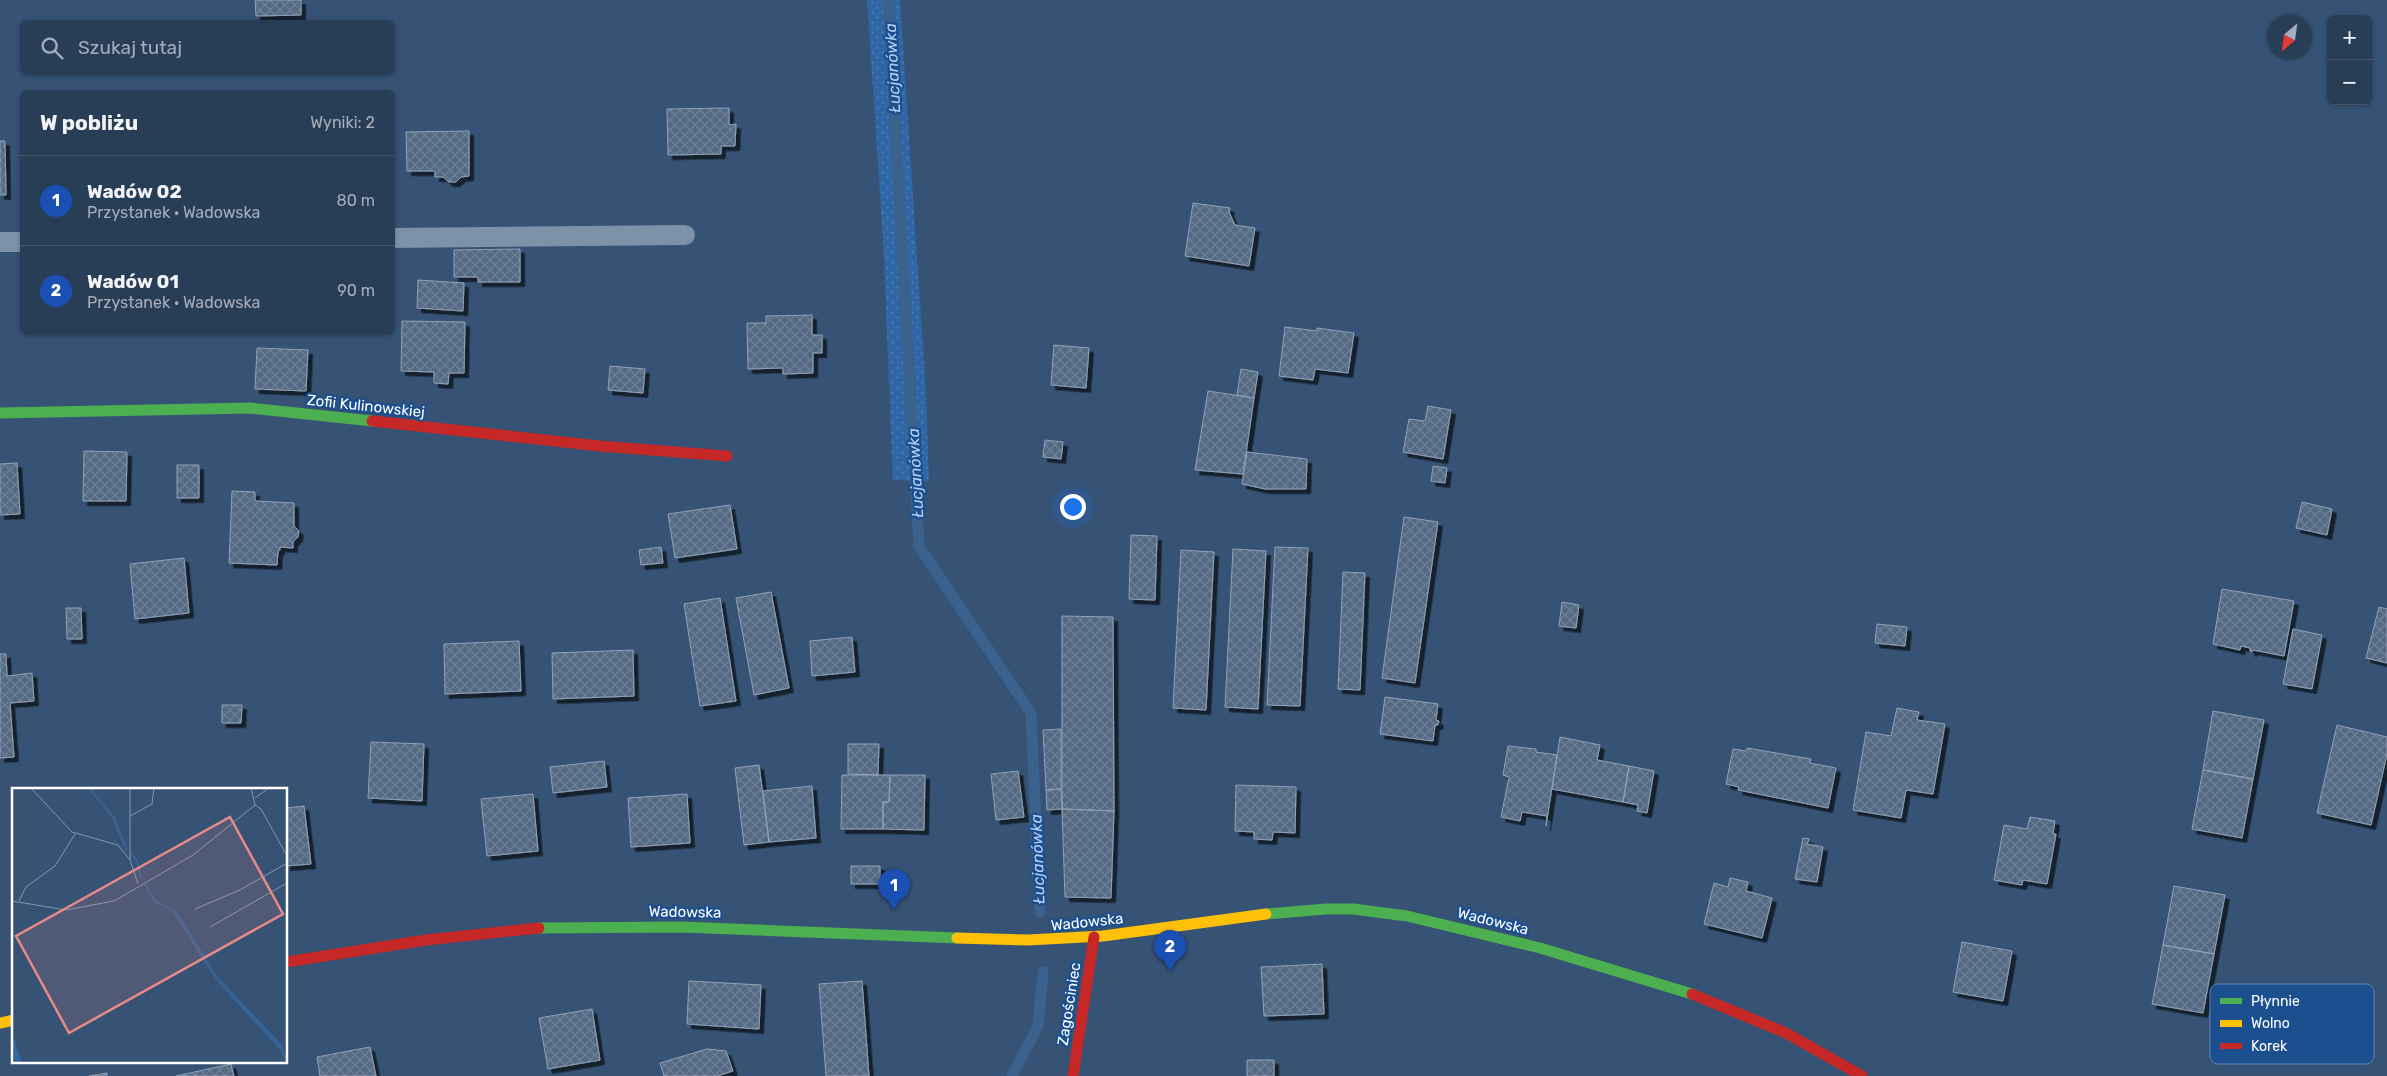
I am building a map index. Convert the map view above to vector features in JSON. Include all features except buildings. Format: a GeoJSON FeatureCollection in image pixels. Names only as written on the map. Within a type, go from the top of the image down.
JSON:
{"type":"FeatureCollection","features":[{"type":"Feature","properties":{"kind":"street","name":"Zofii Kulinowskiej"},"geometry":{"type":"LineString","coordinates":[[0,413],[250,408],[600,446],[727,456]]}},
{"type":"Feature","properties":{"kind":"street","name":"Wadowska"},"geometry":{"type":"LineString","coordinates":[[288,962],[414,942],[564,927],[679,926],[1047,941],[1171,928],[1266,914],[1350,909],[1387,913],[1478,931],[1613,968],[1703,997],[1748,1014],[1836,1059],[1862,1076]]}},
{"type":"Feature","properties":{"kind":"street","name":"Zagościniec"},"geometry":{"type":"LineString","coordinates":[[1073,1076],[1094,937]]}},
{"type":"Feature","properties":{"kind":"lane"},"geometry":{"type":"LineString","coordinates":[[395,238],[685,235]]}},
{"type":"Feature","properties":{"kind":"lane"},"geometry":{"type":"LineString","coordinates":[[0,242],[20,242]]}},
{"type":"Feature","properties":{"kind":"shaded area"},"geometry":{"type":"Polygon","coordinates":[[[867,0],[900,0],[926,393],[929,481],[893,480],[883,239],[867,0]]]}},
{"type":"Feature","properties":{"kind":"waterway","name":"Łucjanówka"},"geometry":{"type":"LineString","coordinates":[[888,0],[919,546],[1031,713],[1040,912]]}},
{"type":"Feature","properties":{"kind":"waterway","name":"Łucjanówka"},"geometry":{"type":"LineString","coordinates":[[1012,1076],[1038,1026],[1043,972]]}},
{"type":"Feature","properties":{"kind":"traffic: fast"},"geometry":{"type":"LineString","coordinates":[[0,413],[250,408],[372,421]]}},
{"type":"Feature","properties":{"kind":"traffic: fast"},"geometry":{"type":"LineString","coordinates":[[1266,914],[1326,909],[1353,909],[1407,916],[1540,948],[1692,994]]}},
{"type":"Feature","properties":{"kind":"traffic: fast"},"geometry":{"type":"LineString","coordinates":[[539,928],[682,927],[957,938]]}},
{"type":"Feature","properties":{"kind":"traffic: slow"},"geometry":{"type":"LineString","coordinates":[[957,938],[1028,940],[1103,936],[1266,914]]}},
{"type":"Feature","properties":{"kind":"traffic: slow"},"geometry":{"type":"LineString","coordinates":[[0,1023],[12,1020]]}},
{"type":"Feature","properties":{"kind":"traffic: jam"},"geometry":{"type":"LineString","coordinates":[[372,421],[600,446],[727,456]]}},
{"type":"Feature","properties":{"kind":"traffic: jam"},"geometry":{"type":"LineString","coordinates":[[288,962],[426,940],[539,928]]}},
{"type":"Feature","properties":{"kind":"traffic: jam"},"geometry":{"type":"LineString","coordinates":[[1073,1076],[1094,937]]}},
{"type":"Feature","properties":{"kind":"traffic: jam"},"geometry":{"type":"LineString","coordinates":[[1692,994],[1786,1033],[1862,1076]]}},
{"type":"Feature","properties":{"kind":"place","name":"Wadów 02"},"geometry":{"type":"Point","coordinates":[894,910]}},
{"type":"Feature","properties":{"kind":"place","name":"Wadów 01"},"geometry":{"type":"Point","coordinates":[1170,971]}}]}
